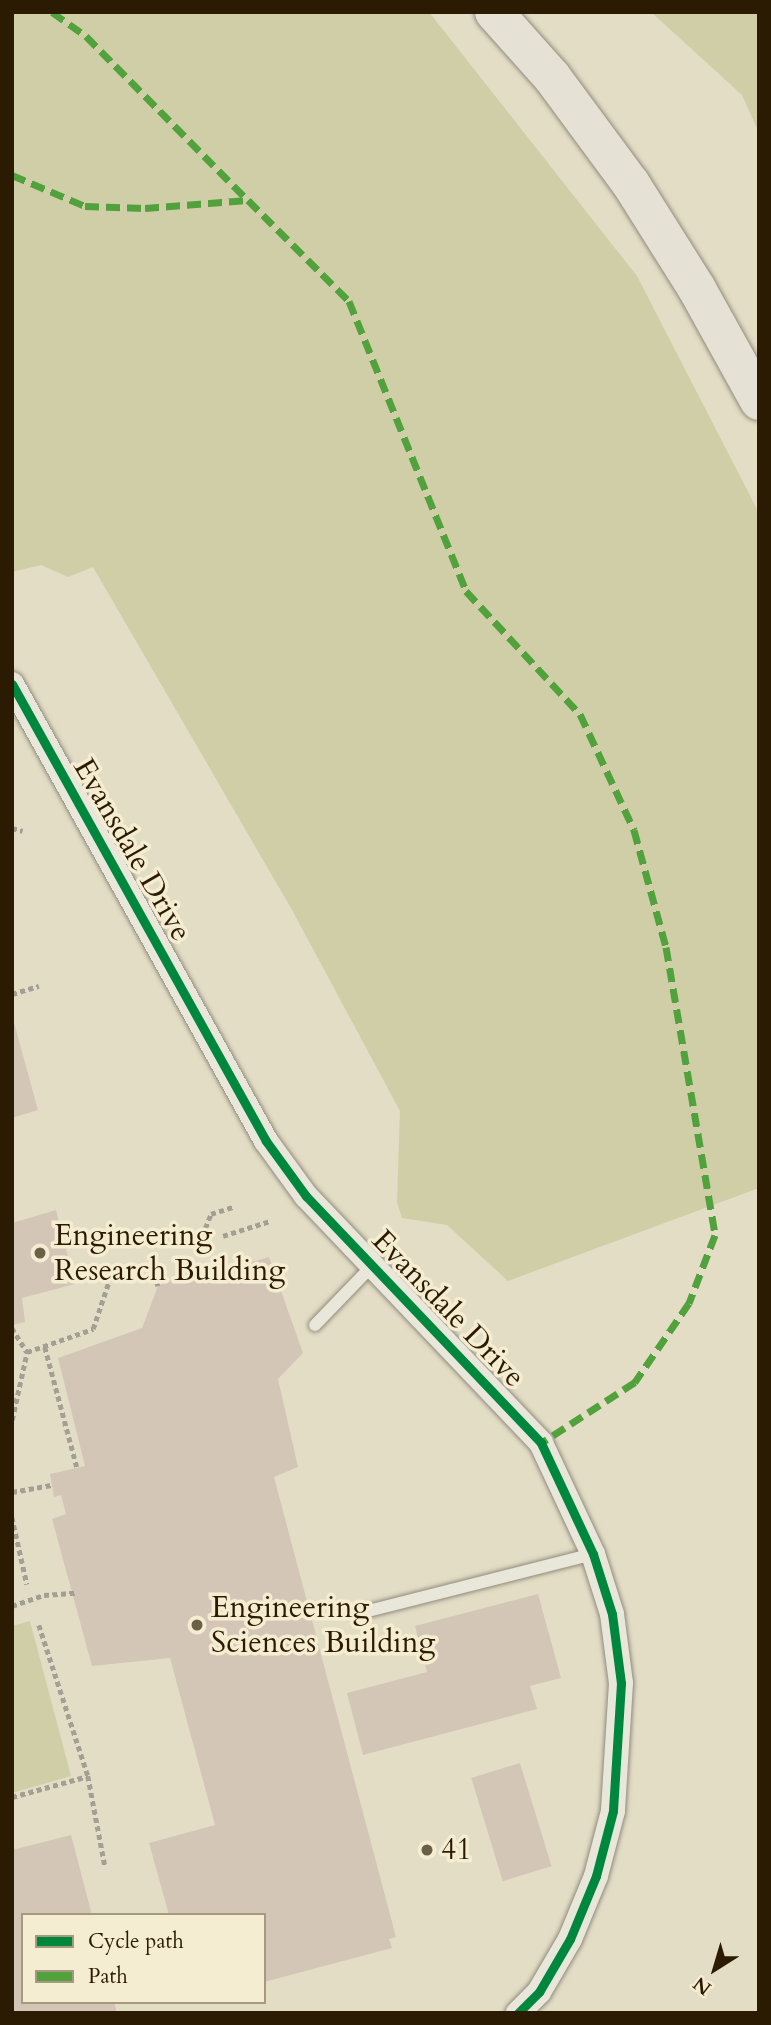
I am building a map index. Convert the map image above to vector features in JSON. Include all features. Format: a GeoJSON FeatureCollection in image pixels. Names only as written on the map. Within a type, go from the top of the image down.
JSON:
{"type":"FeatureCollection","features":[{"type":"Feature","properties":{"kind":"main road"},"geometry":{"type":"LineString","coordinates":[[494,12],[552,77],[631,184],[697,289],[759,401]]}},
{"type":"Feature","properties":{"kind":"street","name":"Evansdale Drive"},"geometry":{"type":"LineString","coordinates":[[12,684],[266,1141],[306,1196],[541,1443],[593,1553],[612,1614],[621,1683],[613,1811],[596,1876],[570,1939],[538,1992],[519,2013]]}},
{"type":"Feature","properties":{"kind":"lane"},"geometry":{"type":"LineString","coordinates":[[315,1325],[372,1266]]}},
{"type":"Feature","properties":{"kind":"lane"},"geometry":{"type":"LineString","coordinates":[[368,1611],[593,1553]]}},
{"type":"Feature","properties":{"kind":"path"},"geometry":{"type":"LineString","coordinates":[[12,828],[23,831]]}},
{"type":"Feature","properties":{"kind":"path"},"geometry":{"type":"LineString","coordinates":[[12,994],[39,986]]}},
{"type":"Feature","properties":{"kind":"path"},"geometry":{"type":"LineString","coordinates":[[202,1236],[211,1214],[235,1206]]}},
{"type":"Feature","properties":{"kind":"path"},"geometry":{"type":"LineString","coordinates":[[223,1236],[270,1221]]}},
{"type":"Feature","properties":{"kind":"path"},"geometry":{"type":"LineString","coordinates":[[27,1352],[93,1329],[114,1266]]}},
{"type":"Feature","properties":{"kind":"path"},"geometry":{"type":"LineString","coordinates":[[152,1267],[158,1286]]}},
{"type":"Feature","properties":{"kind":"path"},"geometry":{"type":"LineString","coordinates":[[12,1328],[27,1352],[12,1420]]}},
{"type":"Feature","properties":{"kind":"path"},"geometry":{"type":"LineString","coordinates":[[45,1347],[77,1467]]}},
{"type":"Feature","properties":{"kind":"path"},"geometry":{"type":"LineString","coordinates":[[12,1492],[51,1485]]}},
{"type":"Feature","properties":{"kind":"path"},"geometry":{"type":"LineString","coordinates":[[12,1517],[27,1584]]}},
{"type":"Feature","properties":{"kind":"path"},"geometry":{"type":"LineString","coordinates":[[12,1606],[44,1595],[75,1592]]}},
{"type":"Feature","properties":{"kind":"path"},"geometry":{"type":"LineString","coordinates":[[39,1625],[88,1776],[105,1866]]}},
{"type":"Feature","properties":{"kind":"path"},"geometry":{"type":"LineString","coordinates":[[12,1797],[88,1776]]}},
{"type":"Feature","properties":{"kind":"shaded area"},"geometry":{"type":"Polygon","coordinates":[[[12,12],[429,12],[637,276],[759,513],[759,1188],[508,1281],[447,1225],[402,1218],[397,1202],[400,1111],[292,910],[93,567],[68,577],[41,565],[12,572],[12,12]]]}},
{"type":"Feature","properties":{"kind":"shaded area"},"geometry":{"type":"Polygon","coordinates":[[[651,12],[759,12],[759,133],[742,95],[651,12]]]}},
{"type":"Feature","properties":{"kind":"shaded area"},"geometry":{"type":"Polygon","coordinates":[[[30,1621],[71,1776],[12,1793],[12,1626],[30,1621]]]}},
{"type":"Feature","properties":{"kind":"building"},"geometry":{"type":"Polygon","coordinates":[[[12,1015],[38,1110],[12,1118],[12,1015]]]}},
{"type":"Feature","properties":{"kind":"building","name":"Engineering Research Building"},"geometry":{"type":"Polygon","coordinates":[[[56,1210],[75,1284],[22,1298],[25,1322],[12,1325],[12,1223],[56,1210]]]}},
{"type":"Feature","properties":{"kind":"building","name":"Engineering Sciences Building"},"geometry":{"type":"Polygon","coordinates":[[[269,1257],[303,1353],[278,1379],[298,1467],[274,1477],[396,1937],[389,1939],[392,1948],[266,1981],[266,1913],[168,1913],[149,1843],[215,1825],[170,1658],[92,1666],[52,1519],[66,1514],[61,1495],[54,1497],[50,1474],[85,1466],[58,1358],[142,1328],[158,1286],[186,1273],[204,1276],[269,1257]]]}},
{"type":"Feature","properties":{"kind":"building"},"geometry":{"type":"Polygon","coordinates":[[[538,1594],[561,1678],[530,1686],[537,1709],[363,1755],[347,1693],[427,1672],[415,1626],[538,1594]]]}},
{"type":"Feature","properties":{"kind":"building"},"geometry":{"type":"Polygon","coordinates":[[[520,1763],[552,1866],[503,1881],[471,1778],[520,1763]]]}},
{"type":"Feature","properties":{"kind":"building"},"geometry":{"type":"Polygon","coordinates":[[[71,1835],[91,1913],[21,1913],[21,2004],[115,2004],[117,2013],[12,2013],[12,1850],[71,1835]]]}},
{"type":"Feature","properties":{"kind":"marked path"},"geometry":{"type":"LineString","coordinates":[[52,12],[86,36],[248,200]]}},
{"type":"Feature","properties":{"kind":"marked path"},"geometry":{"type":"LineString","coordinates":[[12,175],[85,206],[145,208],[248,200],[349,301],[466,591],[580,714],[634,830],[666,947],[715,1235],[689,1303],[635,1382],[541,1443]]}},
{"type":"Feature","properties":{"kind":"cycle path"},"geometry":{"type":"LineString","coordinates":[[12,684],[266,1141],[306,1196],[541,1443],[593,1554],[612,1614],[621,1683],[613,1811],[596,1876],[570,1939],[539,1992],[518,2013]]}},
{"type":"Feature","properties":{"kind":"place","name":"Engineering Research Building"},"geometry":{"type":"Point","coordinates":[40,1253]}},
{"type":"Feature","properties":{"kind":"place","name":"Engineering Sciences Building"},"geometry":{"type":"Point","coordinates":[197,1625]}},
{"type":"Feature","properties":{"kind":"place","name":"41"},"geometry":{"type":"Point","coordinates":[427,1850]}}]}
